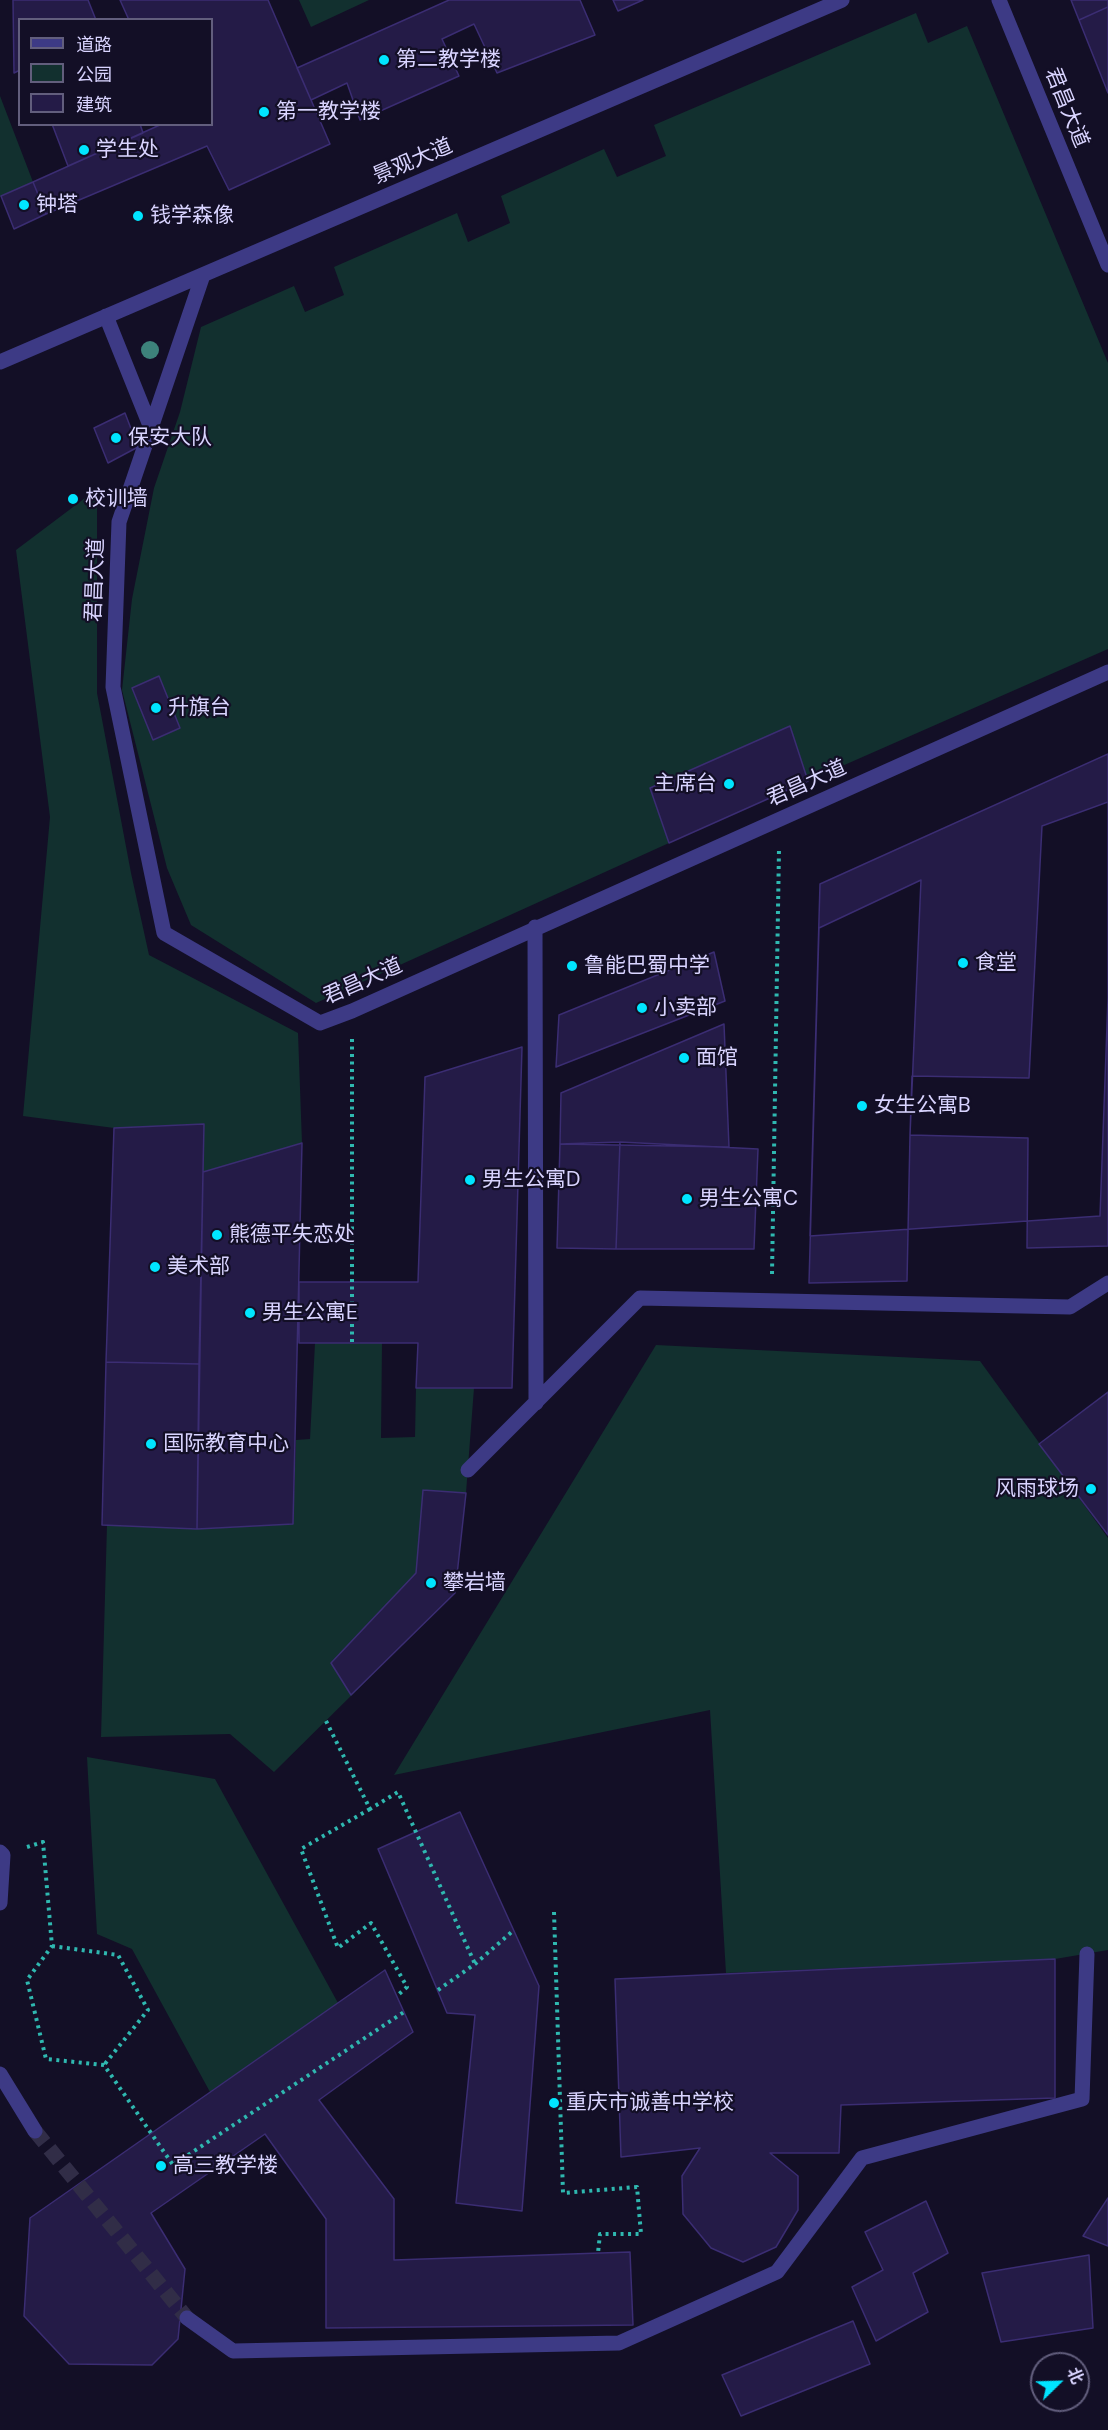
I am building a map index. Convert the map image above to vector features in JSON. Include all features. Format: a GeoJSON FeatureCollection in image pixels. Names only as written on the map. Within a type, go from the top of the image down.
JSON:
{"type":"FeatureCollection","features":[{"type":"Feature","properties":{"kind":"street","name":"景观大道"},"geometry":{"type":"LineString","coordinates":[[0,362],[842,0]]}},
{"type":"Feature","properties":{"kind":"street","name":"君昌大道"},"geometry":{"type":"LineString","coordinates":[[999,0],[1108,265]]}},
{"type":"Feature","properties":{"kind":"street","name":"君昌大道"},"geometry":{"type":"LineString","coordinates":[[203,275],[119,522],[113,687],[164,933],[320,1023],[352,1011],[1108,672]]}},
{"type":"Feature","properties":{"kind":"street"},"geometry":{"type":"LineString","coordinates":[[106,316],[151,428]]}},
{"type":"Feature","properties":{"kind":"street"},"geometry":{"type":"LineString","coordinates":[[535,927],[536,1402]]}},
{"type":"Feature","properties":{"kind":"street"},"geometry":{"type":"LineString","coordinates":[[468,1470],[640,1298],[1070,1307],[1108,1283]]}},
{"type":"Feature","properties":{"kind":"street"},"geometry":{"type":"LineString","coordinates":[[0,1903],[2,1853]]}},
{"type":"Feature","properties":{"kind":"street"},"geometry":{"type":"LineString","coordinates":[[187,2318],[233,2351],[619,2343],[777,2272],[862,2158],[1082,2099],[1088,1954]]}},
{"type":"Feature","properties":{"kind":"street"},"geometry":{"type":"LineString","coordinates":[[0,2074],[35,2132]]}},
{"type":"Feature","properties":{"kind":"path"},"geometry":{"type":"LineString","coordinates":[[772,1301],[780,819]]}},
{"type":"Feature","properties":{"kind":"path"},"geometry":{"type":"LineString","coordinates":[[352,1011],[352,1343]]}},
{"type":"Feature","properties":{"kind":"path"},"geometry":{"type":"LineString","coordinates":[[326,1720],[370,1809]]}},
{"type":"Feature","properties":{"kind":"path"},"geometry":{"type":"LineString","coordinates":[[397,1996],[407,1987],[371,1923],[338,1948],[300,1849],[398,1792],[475,1964]]}},
{"type":"Feature","properties":{"kind":"path"},"geometry":{"type":"LineString","coordinates":[[2,1853],[43,1842],[52,1946],[27,1980],[46,2059],[104,2065],[173,2165],[404,2012]]}},
{"type":"Feature","properties":{"kind":"path"},"geometry":{"type":"LineString","coordinates":[[554,1912],[563,2193],[638,2187],[641,2234],[600,2234],[598,2253]]}},
{"type":"Feature","properties":{"kind":"path"},"geometry":{"type":"LineString","coordinates":[[438,1990],[475,1964],[514,1930]]}},
{"type":"Feature","properties":{"kind":"path"},"geometry":{"type":"LineString","coordinates":[[52,1946],[118,1955],[148,2010],[104,2065]]}},
{"type":"Feature","properties":{"kind":"green space"},"geometry":{"type":"Polygon","coordinates":[[[299,0],[369,0],[311,27],[299,0]]]}},
{"type":"Feature","properties":{"kind":"green space"},"geometry":{"type":"Polygon","coordinates":[[[916,13],[928,43],[967,26],[1108,363],[1108,649],[808,781],[790,726],[650,788],[669,843],[316,1003],[191,925],[167,868],[122,690],[132,599],[154,488],[180,412],[201,327],[294,286],[305,312],[344,295],[334,267],[457,213],[468,242],[510,223],[501,196],[604,149],[617,177],[666,156],[654,125],[916,13]],[[159,676],[132,689],[153,739],[180,728],[159,676]]]}},
{"type":"Feature","properties":{"kind":"green space"},"geometry":{"type":"Polygon","coordinates":[[[0,96],[33,182],[0,197],[0,96]]]}},
{"type":"Feature","properties":{"kind":"green space"},"geometry":{"type":"Polygon","coordinates":[[[97,489],[97,693],[149,955],[298,1033],[302,1143],[203,1172],[203,1124],[114,1128],[23,1116],[50,817],[16,550],[97,489]]]}},
{"type":"Feature","properties":{"kind":"green space"},"geometry":{"type":"Polygon","coordinates":[[[315,1343],[382,1343],[381,1438],[415,1437],[416,1388],[474,1388],[455,1593],[274,1772],[230,1734],[101,1737],[107,1525],[197,1529],[293,1524],[296,1440],[310,1439],[315,1343]]]}},
{"type":"Feature","properties":{"kind":"green space"},"geometry":{"type":"Polygon","coordinates":[[[656,1345],[980,1361],[1108,1538],[1108,1950],[1055,1959],[726,1973],[710,1710],[394,1775],[656,1345]]]}},
{"type":"Feature","properties":{"kind":"green space"},"geometry":{"type":"Polygon","coordinates":[[[87,1757],[215,1779],[338,2003],[210,2092],[132,1949],[97,1934],[87,1757]]]}},
{"type":"Feature","properties":{"kind":"building"},"geometry":{"type":"Polygon","coordinates":[[[13,0],[88,0],[95,18],[18,18],[18,71],[14,73],[13,0]]]}},
{"type":"Feature","properties":{"kind":"building","name":"第一教学楼"},"geometry":{"type":"Polygon","coordinates":[[[120,0],[268,0],[330,144],[229,190],[207,146],[46,214],[33,182],[158,126],[213,126],[213,18],[128,18],[120,0]]]}},
{"type":"Feature","properties":{"kind":"building","name":"第二教学楼"},"geometry":{"type":"Polygon","coordinates":[[[449,0],[580,0],[595,35],[497,73],[474,24],[442,39],[459,76],[360,120],[347,83],[311,100],[297,68],[449,0]]]}},
{"type":"Feature","properties":{"kind":"building"},"geometry":{"type":"Polygon","coordinates":[[[613,0],[643,0],[618,11],[613,0]]]}},
{"type":"Feature","properties":{"kind":"building"},"geometry":{"type":"Polygon","coordinates":[[[1071,0],[1108,0],[1108,7],[1079,20],[1071,0]]]}},
{"type":"Feature","properties":{"kind":"building"},"geometry":{"type":"Polygon","coordinates":[[[1108,7],[1108,93],[1079,20],[1108,7]]]}},
{"type":"Feature","properties":{"kind":"building","name":"学生处"},"geometry":{"type":"Polygon","coordinates":[[[53,126],[141,126],[143,133],[68,166],[53,126]]]}},
{"type":"Feature","properties":{"kind":"building","name":"钟塔"},"geometry":{"type":"Polygon","coordinates":[[[33,182],[46,214],[14,229],[1,196],[33,182]]]}},
{"type":"Feature","properties":{"kind":"building","name":"保安大队"},"geometry":{"type":"Polygon","coordinates":[[[125,413],[138,447],[108,463],[94,428],[125,413]]]}},
{"type":"Feature","properties":{"kind":"building","name":"升旗台"},"geometry":{"type":"Polygon","coordinates":[[[159,676],[180,728],[153,740],[132,688],[159,676]]]}},
{"type":"Feature","properties":{"kind":"building","name":"主席台"},"geometry":{"type":"Polygon","coordinates":[[[790,726],[808,781],[669,843],[650,788],[790,726]]]}},
{"type":"Feature","properties":{"kind":"building","name":"食堂"},"geometry":{"type":"Polygon","coordinates":[[[1108,754],[1108,998],[1100,1216],[810,1236],[820,884],[1108,754]]]}},
{"type":"Feature","properties":{"kind":"building"},"geometry":{"type":"Polygon","coordinates":[[[1108,802],[1108,1246],[1027,1248],[1028,1138],[910,1135],[912,1076],[1029,1078],[1042,826],[1108,802]]]}},
{"type":"Feature","properties":{"kind":"building","name":"女生公寓B"},"geometry":{"type":"Polygon","coordinates":[[[921,880],[910,1135],[907,1281],[809,1283],[819,928],[921,880]]]}},
{"type":"Feature","properties":{"kind":"building","name":"小卖部"},"geometry":{"type":"Polygon","coordinates":[[[714,952],[725,1001],[556,1067],[559,1015],[714,952]]]}},
{"type":"Feature","properties":{"kind":"building","name":"面馆"},"geometry":{"type":"Polygon","coordinates":[[[724,1024],[729,1147],[560,1144],[561,1093],[724,1024]]]}},
{"type":"Feature","properties":{"kind":"building","name":"男生公寓D"},"geometry":{"type":"Polygon","coordinates":[[[522,1047],[512,1388],[416,1388],[418,1343],[299,1343],[299,1282],[418,1282],[425,1077],[522,1047]]]}},
{"type":"Feature","properties":{"kind":"building","name":"美术部"},"geometry":{"type":"Polygon","coordinates":[[[204,1124],[199,1364],[106,1362],[114,1128],[204,1124]]]}},
{"type":"Feature","properties":{"kind":"building","name":"男生公寓C"},"geometry":{"type":"Polygon","coordinates":[[[620,1142],[758,1149],[754,1249],[616,1249],[620,1142]]]}},
{"type":"Feature","properties":{"kind":"building"},"geometry":{"type":"Polygon","coordinates":[[[620,1142],[616,1249],[557,1248],[560,1144],[620,1142]]]}},
{"type":"Feature","properties":{"kind":"building","name":"男生公寓E"},"geometry":{"type":"Polygon","coordinates":[[[302,1143],[293,1524],[197,1529],[203,1172],[302,1143]]]}},
{"type":"Feature","properties":{"kind":"building","name":"国际教育中心"},"geometry":{"type":"Polygon","coordinates":[[[106,1362],[199,1364],[197,1529],[102,1525],[106,1362]]]}},
{"type":"Feature","properties":{"kind":"building","name":"风雨球场"},"geometry":{"type":"Polygon","coordinates":[[[1108,1392],[1108,1535],[1039,1444],[1108,1392]]]}},
{"type":"Feature","properties":{"kind":"building","name":"攀岩墙"},"geometry":{"type":"Polygon","coordinates":[[[423,1490],[466,1493],[455,1593],[351,1695],[331,1663],[416,1573],[423,1490]]]}},
{"type":"Feature","properties":{"kind":"building"},"geometry":{"type":"Polygon","coordinates":[[[460,1812],[539,1986],[522,2211],[456,2203],[475,2015],[447,2013],[378,1849],[460,1812]]]}},
{"type":"Feature","properties":{"kind":"building"},"geometry":{"type":"Polygon","coordinates":[[[1055,1959],[1055,2098],[841,2105],[839,2153],[770,2153],[798,2176],[798,2210],[776,2247],[743,2262],[711,2248],[683,2214],[682,2176],[700,2148],[621,2157],[615,1979],[1055,1959]]]}},
{"type":"Feature","properties":{"kind":"building","name":"高三教学楼"},"geometry":{"type":"Polygon","coordinates":[[[385,1970],[413,2032],[319,2100],[394,2199],[394,2260],[630,2252],[633,2325],[326,2328],[326,2219],[265,2134],[151,2213],[185,2269],[178,2339],[152,2365],[69,2364],[24,2316],[30,2218],[385,1970]]]}},
{"type":"Feature","properties":{"kind":"building"},"geometry":{"type":"Polygon","coordinates":[[[1108,2198],[1108,2246],[1083,2236],[1108,2198]]]}},
{"type":"Feature","properties":{"kind":"building"},"geometry":{"type":"Polygon","coordinates":[[[926,2201],[948,2253],[913,2273],[928,2312],[876,2341],[852,2287],[883,2270],[865,2232],[926,2201]]]}},
{"type":"Feature","properties":{"kind":"building"},"geometry":{"type":"Polygon","coordinates":[[[1089,2255],[1093,2328],[1001,2342],[982,2273],[1089,2255]]]}},
{"type":"Feature","properties":{"kind":"building"},"geometry":{"type":"Polygon","coordinates":[[[853,2321],[870,2364],[741,2416],[722,2375],[853,2321]]]}},
{"type":"Feature","properties":{"kind":"tunnel"},"geometry":{"type":"LineString","coordinates":[[35,2131],[187,2318]]}},
{"type":"Feature","properties":{"kind":"place","name":"第二教学楼"},"geometry":{"type":"Point","coordinates":[384,60]}},
{"type":"Feature","properties":{"kind":"place","name":"第一教学楼"},"geometry":{"type":"Point","coordinates":[264,112]}},
{"type":"Feature","properties":{"kind":"place","name":"学生处"},"geometry":{"type":"Point","coordinates":[84,150]}},
{"type":"Feature","properties":{"kind":"place","name":"钟塔"},"geometry":{"type":"Point","coordinates":[24,205]}},
{"type":"Feature","properties":{"kind":"place","name":"钱学森像"},"geometry":{"type":"Point","coordinates":[138,216]}},
{"type":"Feature","properties":{"kind":"place","name":"保安大队"},"geometry":{"type":"Point","coordinates":[116,438]}},
{"type":"Feature","properties":{"kind":"place","name":"校训墙"},"geometry":{"type":"Point","coordinates":[73,499]}},
{"type":"Feature","properties":{"kind":"place","name":"升旗台"},"geometry":{"type":"Point","coordinates":[156,708]}},
{"type":"Feature","properties":{"kind":"place","name":"主席台"},"geometry":{"type":"Point","coordinates":[729,784]}},
{"type":"Feature","properties":{"kind":"place","name":"食堂"},"geometry":{"type":"Point","coordinates":[963,963]}},
{"type":"Feature","properties":{"kind":"place","name":"鲁能巴蜀中学"},"geometry":{"type":"Point","coordinates":[572,966]}},
{"type":"Feature","properties":{"kind":"place","name":"小卖部"},"geometry":{"type":"Point","coordinates":[642,1008]}},
{"type":"Feature","properties":{"kind":"place","name":"面馆"},"geometry":{"type":"Point","coordinates":[684,1058]}},
{"type":"Feature","properties":{"kind":"place","name":"女生公寓B"},"geometry":{"type":"Point","coordinates":[862,1106]}},
{"type":"Feature","properties":{"kind":"place","name":"男生公寓D"},"geometry":{"type":"Point","coordinates":[470,1180]}},
{"type":"Feature","properties":{"kind":"place","name":"男生公寓C"},"geometry":{"type":"Point","coordinates":[687,1199]}},
{"type":"Feature","properties":{"kind":"place","name":"熊德平失恋处"},"geometry":{"type":"Point","coordinates":[217,1235]}},
{"type":"Feature","properties":{"kind":"place","name":"美术部"},"geometry":{"type":"Point","coordinates":[155,1267]}},
{"type":"Feature","properties":{"kind":"place","name":"男生公寓E"},"geometry":{"type":"Point","coordinates":[250,1313]}},
{"type":"Feature","properties":{"kind":"place","name":"国际教育中心"},"geometry":{"type":"Point","coordinates":[151,1444]}},
{"type":"Feature","properties":{"kind":"place","name":"风雨球场"},"geometry":{"type":"Point","coordinates":[1091,1489]}},
{"type":"Feature","properties":{"kind":"place","name":"攀岩墙"},"geometry":{"type":"Point","coordinates":[431,1583]}},
{"type":"Feature","properties":{"kind":"place","name":"重庆市诚善中学校"},"geometry":{"type":"Point","coordinates":[554,2103]}},
{"type":"Feature","properties":{"kind":"place","name":"高三教学楼"},"geometry":{"type":"Point","coordinates":[161,2166]}}]}
